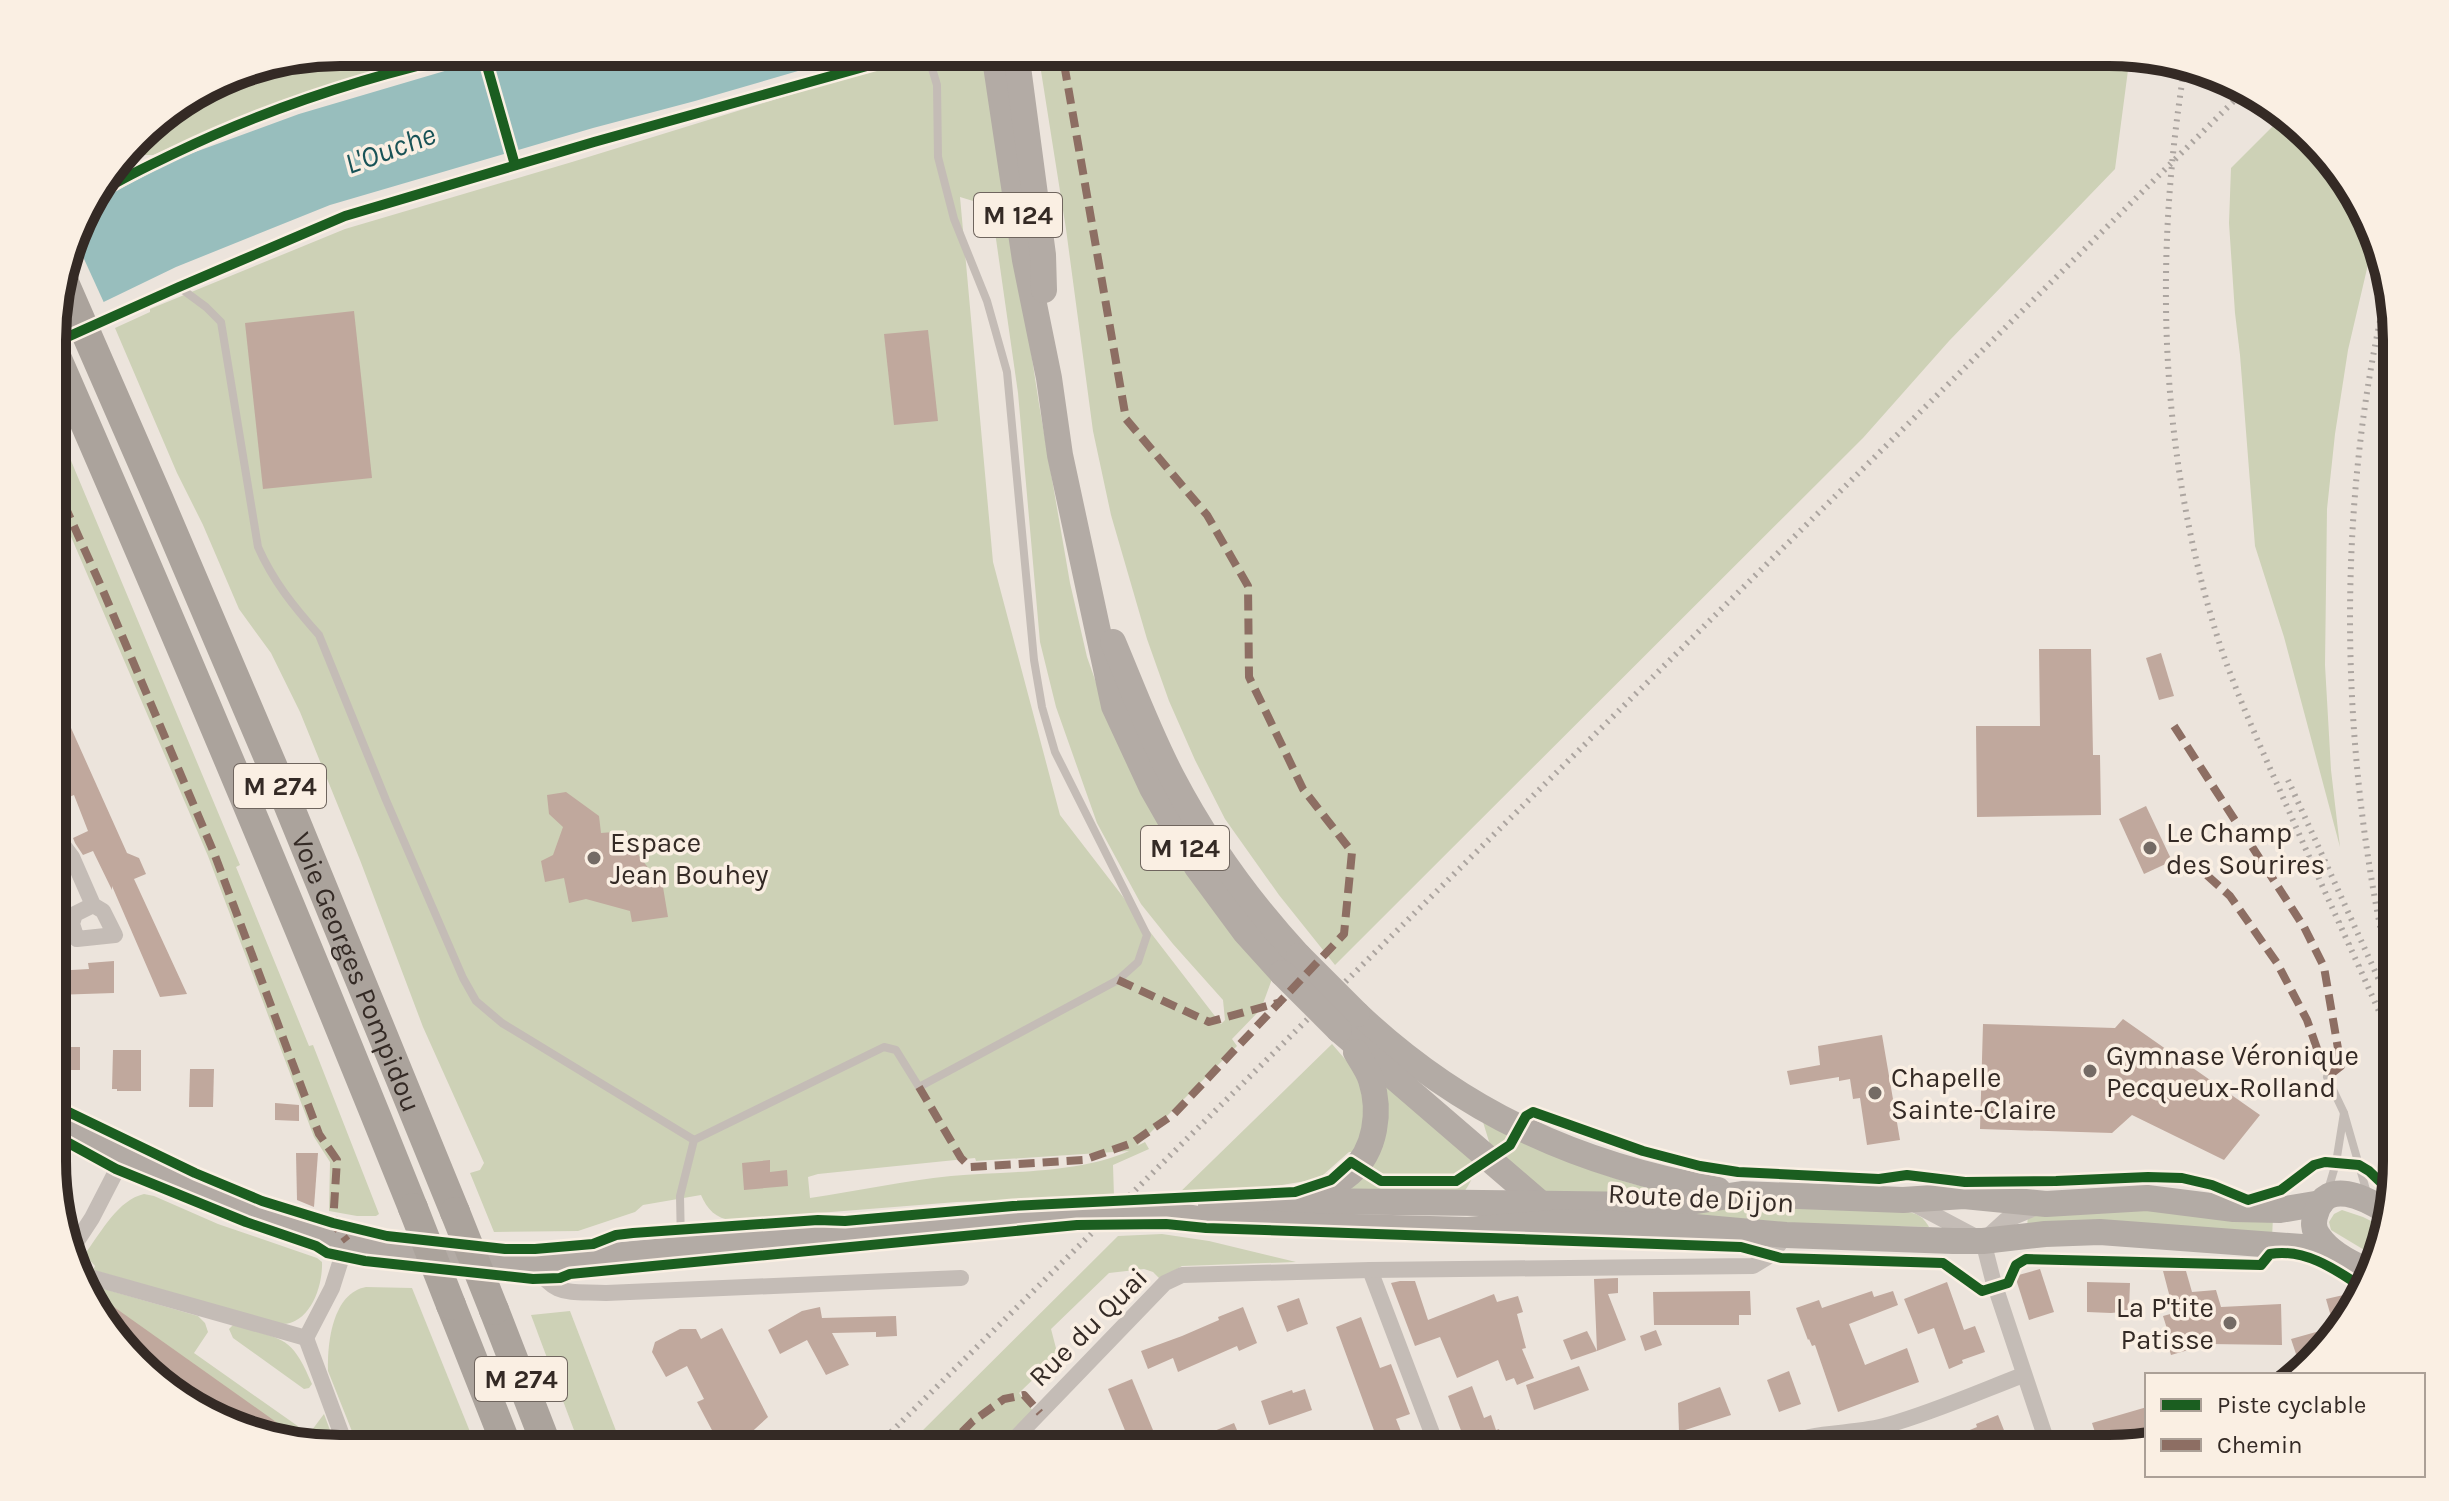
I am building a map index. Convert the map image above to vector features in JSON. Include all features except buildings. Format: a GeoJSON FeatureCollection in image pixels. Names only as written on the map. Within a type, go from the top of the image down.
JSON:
{"type":"FeatureCollection","features":[{"type":"Feature","properties":{"kind":"highway","name":"Voie Georges Pompidou"},"geometry":{"type":"LineString","coordinates":[[69,295],[280,784],[543,1435]]}},
{"type":"Feature","properties":{"kind":"highway","name":"Voie Georges Pompidou"},"geometry":{"type":"LineString","coordinates":[[66,380],[284,888],[502,1435]]}},
{"type":"Feature","properties":{"kind":"main road","name":"M 124"},"geometry":{"type":"LineString","coordinates":[[996,67],[1025,260],[1049,378],[1060,455],[1114,706],[1152,788],[1174,829],[1223,903],[1291,964],[1444,1119],[1564,1222]]}},
{"type":"Feature","properties":{"kind":"main road","name":"M 124"},"geometry":{"type":"LineString","coordinates":[[1018,67],[1043,255],[1049,378]]}},
{"type":"Feature","properties":{"kind":"main road","name":"M 124"},"geometry":{"type":"LineString","coordinates":[[1348,1022],[1384,1040],[1451,1090],[1506,1121],[1570,1151],[1619,1168],[1742,1194]]}},
{"type":"Feature","properties":{"kind":"main road","name":"M 124"},"geometry":{"type":"LineString","coordinates":[[1308,1201],[1353,1171],[1370,1146],[1375,1128],[1375,1096],[1370,1076],[1356,1051],[1348,1022]]}},
{"type":"Feature","properties":{"kind":"main road","name":"M 124"},"geometry":{"type":"LineString","coordinates":[[1451,1090],[1475,1128],[1484,1156]]}},
{"type":"Feature","properties":{"kind":"main road","name":"Route de Dijon"},"geometry":{"type":"LineString","coordinates":[[66,1126],[232,1202],[347,1241],[395,1251],[462,1259],[532,1262],[1079,1213],[1308,1201],[1647,1205],[1742,1194],[1903,1200],[1964,1196],[2046,1204],[2147,1198],[2234,1209],[2280,1210],[2344,1193],[2378,1206]]}},
{"type":"Feature","properties":{"kind":"main road"},"geometry":{"type":"LineString","coordinates":[[1465,1203],[1484,1172],[1484,1156]]}},
{"type":"Feature","properties":{"kind":"main road"},"geometry":{"type":"LineString","coordinates":[[2323,1200],[2314,1220],[2315,1231],[2329,1249],[2361,1267]]}},
{"type":"Feature","properties":{"kind":"main road","name":"Route de Dijon"},"geometry":{"type":"LineString","coordinates":[[1415,1228],[1465,1203]]}},
{"type":"Feature","properties":{"kind":"main road","name":"Route de Dijon"},"geometry":{"type":"LineString","coordinates":[[1152,1211],[1204,1220],[1315,1226],[1468,1230],[1564,1222],[1695,1227],[1786,1235],[1983,1241],[2100,1232],[2329,1249]]}},
{"type":"Feature","properties":{"kind":"street"},"geometry":{"type":"LineString","coordinates":[[66,850],[93,905]]}},
{"type":"Feature","properties":{"kind":"street"},"geometry":{"type":"LineString","coordinates":[[78,1240],[125,1154]]}},
{"type":"Feature","properties":{"kind":"street","name":"Route de Dijon"},"geometry":{"type":"LineString","coordinates":[[1903,1200],[1934,1213],[1983,1241]]}},
{"type":"Feature","properties":{"kind":"street"},"geometry":{"type":"LineString","coordinates":[[2044,1434],[1983,1241],[2015,1215],[2046,1204]]}},
{"type":"Feature","properties":{"kind":"street","name":"Rue du Quai"},"geometry":{"type":"LineString","coordinates":[[1019,1435],[1165,1283],[1182,1275],[1753,1266],[1771,1255],[1786,1235]]}},
{"type":"Feature","properties":{"kind":"street"},"geometry":{"type":"LineString","coordinates":[[342,1435],[306,1338],[332,1288],[347,1241]]}},
{"type":"Feature","properties":{"kind":"street"},"geometry":{"type":"LineString","coordinates":[[532,1262],[552,1287],[606,1293],[961,1278]]}},
{"type":"Feature","properties":{"kind":"street"},"geometry":{"type":"LineString","coordinates":[[1370,1270],[1432,1434]]}},
{"type":"Feature","properties":{"kind":"street"},"geometry":{"type":"LineString","coordinates":[[92,1278],[306,1338]]}},
{"type":"Feature","properties":{"kind":"street"},"geometry":{"type":"LineString","coordinates":[[1841,1434],[1889,1425],[2023,1375]]}},
{"type":"Feature","properties":{"kind":"lane"},"geometry":{"type":"LineString","coordinates":[[682,1249],[680,1196],[694,1140],[884,1047],[896,1050],[919,1087],[1118,980],[1138,962],[1147,935],[1055,752],[1046,722],[1034,660],[1007,372],[987,301],[954,219],[938,157],[937,85],[931,67]]}},
{"type":"Feature","properties":{"kind":"lane"},"geometry":{"type":"LineString","coordinates":[[179,287],[221,322],[258,547],[270,574],[319,635],[432,909],[476,1001],[502,1023],[694,1140]]}},
{"type":"Feature","properties":{"kind":"lane"},"geometry":{"type":"LineString","coordinates":[[2327,1077],[2344,1113],[2378,1206]]}},
{"type":"Feature","properties":{"kind":"lane"},"geometry":{"type":"LineString","coordinates":[[2323,1200],[2336,1163],[2344,1113]]}},
{"type":"Feature","properties":{"kind":"green space"},"geometry":{"type":"Polygon","coordinates":[[[322,67],[398,67],[258,110],[153,155],[138,155],[159,134],[203,103],[252,81],[286,71],[322,67]]]}},
{"type":"Feature","properties":{"kind":"green space"},"geometry":{"type":"Polygon","coordinates":[[[881,67],[987,67],[1039,404],[1070,583],[1087,657],[1116,739],[1272,979],[1261,1009],[1232,1039],[1237,1046],[1137,1146],[1145,1142],[1149,1149],[1113,1165],[1114,1197],[957,1202],[732,1220],[721,1218],[713,1212],[701,1195],[643,1205],[635,1212],[578,1231],[494,1232],[470,1173],[480,1170],[484,1163],[423,1027],[300,712],[271,653],[239,609],[115,328],[150,312],[150,309],[345,229],[881,67]],[[960,197],[993,562],[1060,815],[1221,1024],[1225,1020],[1223,1000],[1141,904],[1097,823],[1056,707],[1040,642],[1018,393],[993,207],[960,197]],[[1129,1151],[976,1161],[975,1158],[818,1174],[808,1177],[810,1198],[933,1178],[1065,1168],[1129,1151]]]}},
{"type":"Feature","properties":{"kind":"green space"},"geometry":{"type":"Polygon","coordinates":[[[1040,67],[2128,67],[2115,169],[1949,341],[1863,438],[1335,965],[1279,895],[1225,819],[1169,701],[1147,639],[1111,515],[1093,431],[1040,67]]]}},
{"type":"Feature","properties":{"kind":"green space"},"geometry":{"type":"Polygon","coordinates":[[[2276,123],[2303,146],[2326,173],[2346,203],[2370,257],[2348,350],[2327,509],[2325,665],[2331,770],[2340,847],[2284,637],[2255,546],[2229,223],[2231,168],[2276,123]]]}},
{"type":"Feature","properties":{"kind":"green space"},"geometry":{"type":"Polygon","coordinates":[[[66,449],[240,865],[236,867],[309,1046],[313,1045],[379,1214],[376,1216],[329,1211],[330,1162],[314,1137],[208,856],[66,525],[66,449]]]}},
{"type":"Feature","properties":{"kind":"green space"},"geometry":{"type":"Polygon","coordinates":[[[1332,1044],[1357,1073],[1367,1107],[1356,1152],[1349,1152],[1323,1175],[1312,1180],[1242,1195],[1174,1198],[1332,1044]]]}},
{"type":"Feature","properties":{"kind":"green space"},"geometry":{"type":"Polygon","coordinates":[[[1377,1078],[1474,1156],[1472,1177],[1461,1196],[1344,1191],[1377,1078]]]}},
{"type":"Feature","properties":{"kind":"green space"},"geometry":{"type":"Polygon","coordinates":[[[1483,1122],[1573,1164],[1668,1193],[1544,1197],[1491,1148],[1483,1122]]]}},
{"type":"Feature","properties":{"kind":"green space"},"geometry":{"type":"Polygon","coordinates":[[[144,1194],[218,1224],[317,1258],[322,1262],[322,1272],[317,1292],[307,1311],[291,1323],[281,1324],[93,1270],[95,1266],[86,1256],[87,1251],[118,1209],[144,1194]]]}},
{"type":"Feature","properties":{"kind":"green space"},"geometry":{"type":"Polygon","coordinates":[[[1766,1207],[1902,1211],[1918,1215],[1929,1227],[1673,1221],[1624,1210],[1766,1207]]]}},
{"type":"Feature","properties":{"kind":"green space"},"geometry":{"type":"Polygon","coordinates":[[[2151,1208],[2273,1217],[2272,1238],[2027,1226],[2028,1216],[2151,1208]]]}},
{"type":"Feature","properties":{"kind":"green space"},"geometry":{"type":"Polygon","coordinates":[[[2342,1210],[2376,1223],[2367,1252],[2331,1230],[2329,1222],[2334,1214],[2342,1210]]]}},
{"type":"Feature","properties":{"kind":"green space"},"geometry":{"type":"Polygon","coordinates":[[[1162,1234],[1209,1241],[1296,1262],[1182,1266],[1160,1279],[1144,1269],[1109,1273],[1051,1329],[1057,1352],[1053,1360],[1019,1393],[1033,1411],[1010,1435],[918,1435],[1118,1236],[1162,1234]]]}},
{"type":"Feature","properties":{"kind":"green space"},"geometry":{"type":"Polygon","coordinates":[[[97,1287],[198,1316],[208,1332],[194,1353],[308,1433],[269,1426],[235,1414],[173,1378],[134,1342],[97,1287]]]}},
{"type":"Feature","properties":{"kind":"green space"},"geometry":{"type":"Polygon","coordinates":[[[366,1287],[412,1288],[471,1435],[353,1435],[328,1371],[328,1359],[334,1320],[346,1299],[366,1287]]]}},
{"type":"Feature","properties":{"kind":"green space"},"geometry":{"type":"Polygon","coordinates":[[[570,1311],[618,1435],[576,1435],[531,1315],[570,1311]]]}},
{"type":"Feature","properties":{"kind":"green space"},"geometry":{"type":"Polygon","coordinates":[[[233,1325],[274,1337],[291,1347],[305,1368],[312,1384],[309,1388],[304,1389],[233,1338],[229,1329],[233,1325]]]}},
{"type":"Feature","properties":{"kind":"green space"},"geometry":{"type":"Polygon","coordinates":[[[324,1414],[332,1435],[310,1433],[324,1414]]]}},
{"type":"Feature","properties":{"kind":"water","name":"L'Ouche"},"geometry":{"type":"Polygon","coordinates":[[[458,67],[813,67],[330,205],[176,267],[67,320],[71,286],[81,252],[107,196],[176,159],[299,114],[458,67]]]}},
{"type":"Feature","properties":{"kind":"pier"},"geometry":{"type":"Polygon","coordinates":[[[483,67],[490,67],[516,155],[510,157],[483,67]]]}},
{"type":"Feature","properties":{"kind":"pier"},"geometry":{"type":"Polygon","coordinates":[[[81,252],[105,305],[67,324],[71,286],[81,252]]]}},
{"type":"Feature","properties":{"kind":"railway"},"geometry":{"type":"LineString","coordinates":[[2183,76],[2168,211],[2166,284],[2174,430],[2184,502],[2200,574],[2235,685],[2382,1019]]}},
{"type":"Feature","properties":{"kind":"railway"},"geometry":{"type":"LineString","coordinates":[[888,1435],[2237,98]]}},
{"type":"Feature","properties":{"kind":"railway"},"geometry":{"type":"LineString","coordinates":[[2382,317],[2358,465],[2351,554],[2350,644],[2354,735],[2363,824],[2382,935]]}},
{"type":"Feature","properties":{"kind":"railway"},"geometry":{"type":"LineString","coordinates":[[2288,780],[2379,980]]}},
{"type":"Feature","properties":{"kind":"marked path"},"geometry":{"type":"LineString","coordinates":[[919,1087],[961,1158],[970,1167],[1084,1160],[1132,1143],[1174,1114],[1344,934],[1352,852],[1303,789],[1249,677],[1248,586],[1207,515],[1126,419],[1065,67]]}},
{"type":"Feature","properties":{"kind":"marked path"},"geometry":{"type":"LineString","coordinates":[[66,509],[214,853],[319,1134],[337,1160],[333,1223],[347,1241]]}},
{"type":"Feature","properties":{"kind":"marked path"},"geometry":{"type":"LineString","coordinates":[[2174,726],[2304,927],[2324,967],[2341,1066],[2327,1077],[2307,1020],[2277,963],[2230,896],[2200,869]]}},
{"type":"Feature","properties":{"kind":"marked path"},"geometry":{"type":"LineString","coordinates":[[1118,980],[1209,1022],[1281,1002]]}},
{"type":"Feature","properties":{"kind":"marked path"},"geometry":{"type":"LineString","coordinates":[[959,1435],[1004,1399],[1024,1395],[1040,1413]]}},
{"type":"Feature","properties":{"kind":"cycle path"},"geometry":{"type":"LineString","coordinates":[[117,182],[248,121],[361,81],[415,67]]}},
{"type":"Feature","properties":{"kind":"cycle path"},"geometry":{"type":"LineString","coordinates":[[487,67],[515,165]]}},
{"type":"Feature","properties":{"kind":"cycle path"},"geometry":{"type":"LineString","coordinates":[[66,338],[345,216],[864,67]]}},
{"type":"Feature","properties":{"kind":"cycle path"},"geometry":{"type":"LineString","coordinates":[[66,1111],[195,1173],[262,1201],[387,1236],[505,1249],[593,1244],[616,1235],[633,1233],[818,1220],[845,1221],[1013,1206],[1295,1192],[1331,1180],[1351,1162],[1381,1181],[1456,1181],[1510,1145],[1526,1116],[1533,1112],[1643,1151],[1738,1172],[1879,1179],[1907,1175],[1965,1182],[2182,1178],[2212,1185],[2248,1200],[2281,1190],[2314,1165],[2325,1162],[2359,1165],[2382,1183]]}},
{"type":"Feature","properties":{"kind":"cycle path"},"geometry":{"type":"LineString","coordinates":[[66,1142],[116,1169],[246,1222],[316,1246],[327,1253],[365,1261],[533,1279],[1077,1225],[1166,1224],[1741,1247],[1781,1258],[1943,1263],[1982,1291],[2008,1283],[2016,1265],[2026,1259],[2261,1265],[2270,1254],[2282,1253],[2318,1261],[2354,1282]]}},
{"type":"Feature","properties":{"kind":"place","name":"Le Champ des Sourires"},"geometry":{"type":"Point","coordinates":[2150,848]}},
{"type":"Feature","properties":{"kind":"place","name":"Espace Jean Bouhey"},"geometry":{"type":"Point","coordinates":[594,858]}},
{"type":"Feature","properties":{"kind":"place","name":"Gymnase Véronique Pecqueux-Rolland"},"geometry":{"type":"Point","coordinates":[2090,1071]}},
{"type":"Feature","properties":{"kind":"place","name":"Chapelle Sainte-Claire"},"geometry":{"type":"Point","coordinates":[1875,1093]}},
{"type":"Feature","properties":{"kind":"place","name":"La P'tite Patisse"},"geometry":{"type":"Point","coordinates":[2230,1323]}}]}
